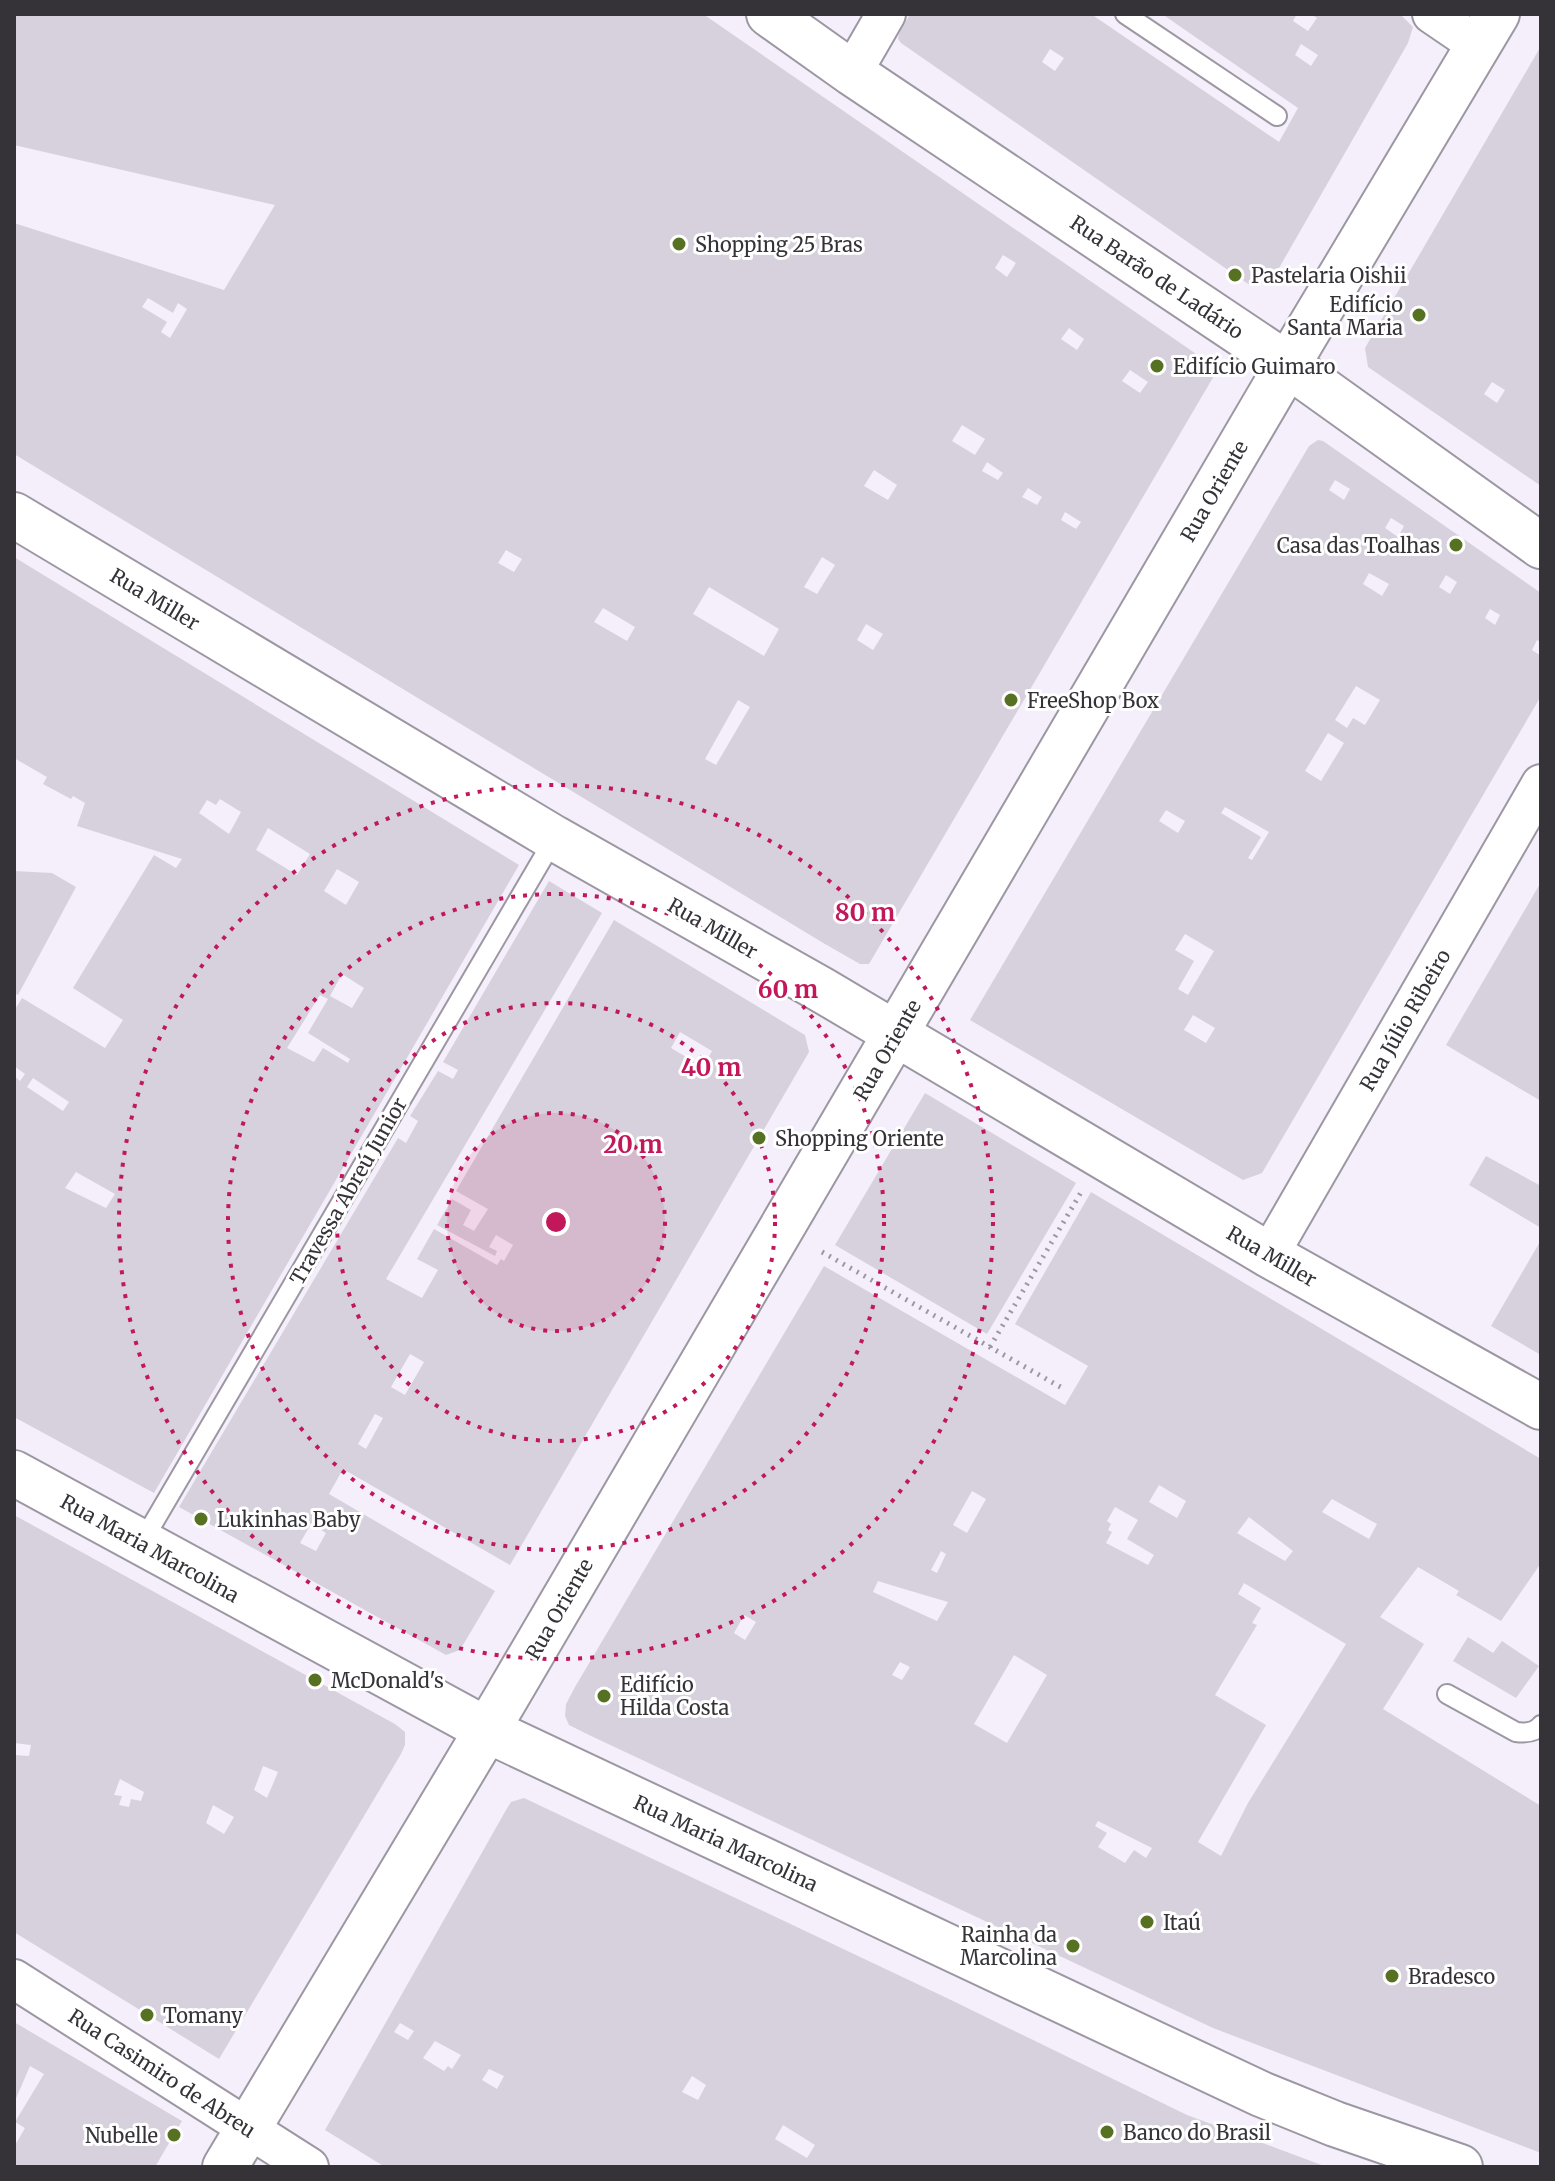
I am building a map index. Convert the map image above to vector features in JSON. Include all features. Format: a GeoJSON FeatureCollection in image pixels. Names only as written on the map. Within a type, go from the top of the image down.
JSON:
{"type":"FeatureCollection","features":[{"type":"Feature","properties":{"kind":"main road","name":"Rua Barão de Ladário"},"geometry":{"type":"LineString","coordinates":[[769,14],[1288,365],[1541,546]]}},
{"type":"Feature","properties":{"kind":"main road","name":"Rua Oriente"},"geometry":{"type":"LineString","coordinates":[[225,2167],[487,1730],[1488,30]]}},
{"type":"Feature","properties":{"kind":"main road","name":"Rua Miller"},"geometry":{"type":"LineString","coordinates":[[14,515],[554,838],[1269,1255],[1541,1407]]}},
{"type":"Feature","properties":{"kind":"main road","name":"Rua Maria Marcolina"},"geometry":{"type":"LineString","coordinates":[[14,1473],[487,1730],[1261,2094],[1335,2124],[1460,2167]]}},
{"type":"Feature","properties":{"kind":"street"},"geometry":{"type":"LineString","coordinates":[[852,73],[886,14]]}},
{"type":"Feature","properties":{"kind":"street"},"geometry":{"type":"LineString","coordinates":[[1432,14],[1488,30]]}},
{"type":"Feature","properties":{"kind":"street","name":"Rua Júlio Ribeiro"},"geometry":{"type":"LineString","coordinates":[[1269,1255],[1541,784]]}},
{"type":"Feature","properties":{"kind":"street","name":"Rua Casimiro de Abreu"},"geometry":{"type":"LineString","coordinates":[[14,1979],[309,2167]]}},
{"type":"Feature","properties":{"kind":"lane"},"geometry":{"type":"LineString","coordinates":[[1125,14],[1277,116]]}},
{"type":"Feature","properties":{"kind":"lane","name":"Travessa Abreú Junior"},"geometry":{"type":"LineString","coordinates":[[141,1544],[554,838]]}},
{"type":"Feature","properties":{"kind":"lane"},"geometry":{"type":"LineString","coordinates":[[1447,1694],[1516,1732],[1525,1733],[1541,1725]]}},
{"type":"Feature","properties":{"kind":"path"},"geometry":{"type":"LineString","coordinates":[[990,1347],[1088,1180]]}},
{"type":"Feature","properties":{"kind":"path"},"geometry":{"type":"LineString","coordinates":[[822,1252],[1064,1389]]}},
{"type":"Feature","properties":{"kind":"building"},"geometry":{"type":"Polygon","coordinates":[[[14,14],[703,14],[1218,369],[869,964],[860,964],[14,454],[14,223],[224,290],[275,205],[14,145],[14,14]],[[1003,255],[995,268],[1007,277],[1016,263],[1003,255]],[[148,298],[142,307],[167,322],[161,332],[170,338],[187,309],[178,303],[173,313],[148,298]],[[1069,328],[1061,339],[1077,350],[1084,339],[1069,328]],[[1130,370],[1122,381],[1140,393],[1148,382],[1130,370]],[[962,425],[952,441],[975,455],[985,439],[962,425]],[[987,462],[982,471],[998,480],[1003,473],[987,462]],[[874,470],[864,486],[888,500],[897,485],[874,470]],[[1028,488],[1022,497],[1037,505],[1042,497],[1028,488]],[[1065,512],[1061,520],[1076,529],[1081,522],[1065,512]],[[506,550],[498,563],[514,572],[522,559],[506,550]],[[822,557],[804,587],[817,594],[835,565],[822,557]],[[709,587],[693,614],[764,656],[779,629],[709,587]],[[603,608],[594,622],[627,641],[635,627],[603,608]],[[866,624],[857,640],[873,650],[883,634],[866,624]],[[738,700],[705,759],[716,765],[750,707],[738,700]]]}},
{"type":"Feature","properties":{"kind":"building"},"geometry":{"type":"Polygon","coordinates":[[[910,14],[1091,14],[1279,142],[1298,108],[1162,14],[1297,14],[1293,21],[1308,31],[1317,18],[1310,14],[1400,14],[1413,27],[1408,43],[1271,282],[1251,286],[901,43],[899,34],[910,14]],[[1301,44],[1295,55],[1311,66],[1318,55],[1301,44]],[[1050,49],[1042,62],[1055,71],[1064,58],[1050,49]]]}},
{"type":"Feature","properties":{"kind":"building"},"geometry":{"type":"Polygon","coordinates":[[[1541,46],[1541,486],[1368,367],[1365,348],[1541,46]],[[1492,382],[1484,394],[1497,403],[1505,390],[1492,382]]]}},
{"type":"Feature","properties":{"kind":"building"},"geometry":{"type":"Polygon","coordinates":[[[1318,440],[1323,441],[1541,593],[1541,643],[1537,640],[1532,650],[1541,656],[1541,696],[1262,1173],[1243,1180],[970,1020],[1309,446],[1318,440]],[[1335,480],[1329,490],[1344,500],[1350,489],[1335,480]],[[1391,518],[1385,528],[1398,537],[1404,526],[1391,518]],[[1369,573],[1363,584],[1382,596],[1389,584],[1369,573]],[[1446,575],[1439,587],[1450,594],[1457,582],[1446,575]],[[1490,609],[1485,618],[1495,625],[1500,615],[1490,609]],[[1356,686],[1335,720],[1347,728],[1353,718],[1365,725],[1380,700],[1356,686]],[[1328,733],[1305,771],[1321,781],[1344,743],[1328,733]],[[1225,807],[1221,813],[1261,837],[1248,858],[1252,860],[1269,832],[1225,807]],[[1166,810],[1159,821],[1178,833],[1185,821],[1166,810]],[[1185,934],[1175,950],[1194,961],[1178,989],[1188,995],[1214,951],[1185,934]],[[1193,1015],[1184,1030],[1206,1043],[1215,1028],[1193,1015]]]}},
{"type":"Feature","properties":{"kind":"building"},"geometry":{"type":"Polygon","coordinates":[[[14,557],[519,865],[154,1493],[14,1417],[14,1076],[20,1081],[25,1074],[14,1066],[14,1011],[22,998],[105,1048],[123,1020],[73,988],[154,855],[176,868],[182,859],[77,826],[85,803],[43,784],[47,777],[14,758],[14,557]],[[220,799],[216,805],[207,800],[199,813],[229,834],[241,812],[220,799]],[[268,828],[256,850],[297,875],[310,854],[268,828]],[[337,869],[324,891],[346,905],[359,882],[337,869]],[[342,974],[330,996],[352,1008],[364,988],[342,974]],[[320,995],[287,1048],[314,1062],[323,1048],[348,1063],[350,1059],[308,1033],[328,999],[320,995]],[[33,1078],[27,1087],[63,1111],[69,1102],[33,1078]],[[76,1172],[65,1188],[106,1208],[115,1194],[76,1172]]]}},
{"type":"Feature","properties":{"kind":"building"},"geometry":{"type":"Polygon","coordinates":[[[14,871],[52,873],[76,887],[18,995],[14,993],[14,871]]]}},
{"type":"Feature","properties":{"kind":"building"},"geometry":{"type":"Polygon","coordinates":[[[549,881],[602,913],[386,1279],[422,1298],[438,1270],[417,1259],[434,1229],[497,1265],[501,1259],[504,1261],[513,1245],[496,1235],[489,1247],[497,1251],[495,1256],[437,1225],[452,1199],[471,1210],[463,1225],[474,1231],[488,1209],[456,1191],[614,920],[805,1035],[809,1052],[510,1565],[343,1469],[329,1494],[495,1591],[460,1650],[446,1655],[179,1507],[398,1138],[406,1143],[418,1121],[410,1116],[438,1071],[453,1079],[458,1070],[443,1062],[549,881]],[[680,1032],[671,1048],[703,1067],[712,1051],[680,1032]],[[410,1354],[391,1387],[405,1395],[424,1362],[410,1354]],[[375,1414],[358,1444],[366,1449],[383,1418],[375,1414]],[[311,1524],[300,1543],[316,1551],[326,1533],[311,1524]]]}},
{"type":"Feature","properties":{"kind":"building"},"geometry":{"type":"Polygon","coordinates":[[[1541,882],[1541,1101],[1446,1045],[1541,882]]]}},
{"type":"Feature","properties":{"kind":"building"},"geometry":{"type":"Polygon","coordinates":[[[925,1093],[1076,1183],[987,1334],[835,1245],[925,1093]]]}},
{"type":"Feature","properties":{"kind":"building"},"geometry":{"type":"Polygon","coordinates":[[[1486,1156],[1541,1186],[1541,1228],[1469,1185],[1486,1156]]]}},
{"type":"Feature","properties":{"kind":"building"},"geometry":{"type":"Polygon","coordinates":[[[1091,1192],[1541,1459],[1541,1563],[1501,1621],[1456,1595],[1459,1591],[1418,1567],[1380,1617],[1424,1644],[1383,1709],[1541,1806],[1541,2153],[1213,2028],[569,1725],[565,1716],[566,1704],[575,1687],[824,1266],[1065,1405],[1088,1366],[1015,1324],[1091,1192]],[[1159,1485],[1149,1502],[1177,1518],[1186,1501],[1159,1485]],[[972,1491],[953,1525],[967,1533],[986,1499],[972,1491]],[[1332,1499],[1322,1512],[1369,1539],[1377,1524],[1332,1499]],[[1115,1507],[1107,1521],[1111,1524],[1108,1530],[1112,1532],[1106,1543],[1148,1565],[1154,1555],[1127,1539],[1138,1520],[1115,1507]],[[1249,1517],[1237,1533],[1285,1561],[1293,1551],[1249,1517]],[[941,1551],[931,1570],[937,1573],[946,1554],[941,1551]],[[878,1581],[873,1592],[937,1621],[948,1602],[878,1581]],[[1244,1583],[1238,1594],[1261,1608],[1252,1623],[1257,1625],[1215,1695],[1266,1725],[1198,1842],[1221,1856],[1248,1803],[1346,1644],[1244,1583]],[[744,1615],[734,1633],[745,1640],[756,1622],[744,1615]],[[1014,1655],[974,1724],[1007,1743],[1047,1675],[1014,1655]],[[900,1662],[892,1675],[902,1680],[910,1667],[900,1662]],[[1098,1821],[1095,1826],[1107,1833],[1098,1847],[1125,1863],[1134,1850],[1146,1858],[1152,1848],[1098,1821]]]}},
{"type":"Feature","properties":{"kind":"building"},"geometry":{"type":"Polygon","coordinates":[[[1541,1240],[1541,1355],[1491,1326],[1541,1240]]]}},
{"type":"Feature","properties":{"kind":"building"},"geometry":{"type":"Polygon","coordinates":[[[14,1515],[405,1732],[401,1754],[219,2059],[14,1932],[14,1755],[29,1756],[31,1745],[14,1743],[14,1515]],[[263,1766],[254,1790],[267,1798],[278,1772],[263,1766]],[[120,1779],[114,1795],[122,1796],[119,1805],[129,1807],[131,1799],[141,1801],[144,1792],[120,1779]],[[213,1805],[206,1823],[224,1834],[234,1817],[213,1805]]]}},
{"type":"Feature","properties":{"kind":"building"},"geometry":{"type":"Polygon","coordinates":[[[1468,1637],[1493,1653],[1502,1641],[1539,1666],[1516,1698],[1453,1661],[1468,1637]]]}},
{"type":"Feature","properties":{"kind":"building"},"geometry":{"type":"Polygon","coordinates":[[[524,1798],[1187,2115],[1327,2167],[385,2167],[325,2130],[511,1802],[524,1798]],[[400,2023],[394,2032],[408,2040],[414,2031],[400,2023]],[[435,2041],[423,2058],[444,2071],[448,2066],[452,2069],[461,2055],[435,2041]],[[489,2069],[482,2080],[497,2089],[504,2076],[489,2069]],[[692,2076],[682,2092],[698,2100],[706,2085],[692,2076]],[[783,2125],[775,2139],[807,2158],[815,2145],[783,2125]]]}},
{"type":"Feature","properties":{"kind":"building"},"geometry":{"type":"Polygon","coordinates":[[[14,2022],[182,2121],[155,2167],[14,2167],[14,2147],[25,2128],[15,2122],[44,2074],[30,2066],[14,2103],[14,2022]]]}},
{"type":"Feature","properties":{"kind":"place","name":"Shopping 25 Bras"},"geometry":{"type":"Point","coordinates":[679,244]}},
{"type":"Feature","properties":{"kind":"place","name":"Pastelaria Oishii"},"geometry":{"type":"Point","coordinates":[1235,275]}},
{"type":"Feature","properties":{"kind":"place","name":"Edifício Santa Maria"},"geometry":{"type":"Point","coordinates":[1419,315]}},
{"type":"Feature","properties":{"kind":"place","name":"Edifício Guimaro"},"geometry":{"type":"Point","coordinates":[1157,366]}},
{"type":"Feature","properties":{"kind":"place","name":"Casa das Toalhas"},"geometry":{"type":"Point","coordinates":[1456,545]}},
{"type":"Feature","properties":{"kind":"place","name":"FreeShop Box"},"geometry":{"type":"Point","coordinates":[1011,700]}},
{"type":"Feature","properties":{"kind":"place","name":"Shopping Oriente"},"geometry":{"type":"Point","coordinates":[759,1138]}},
{"type":"Feature","properties":{"kind":"place","name":"Lukinhas Baby"},"geometry":{"type":"Point","coordinates":[201,1519]}},
{"type":"Feature","properties":{"kind":"place","name":"McDonald's"},"geometry":{"type":"Point","coordinates":[315,1680]}},
{"type":"Feature","properties":{"kind":"place","name":"Edifício Hilda Costa"},"geometry":{"type":"Point","coordinates":[604,1696]}},
{"type":"Feature","properties":{"kind":"place","name":"Itaú"},"geometry":{"type":"Point","coordinates":[1147,1922]}},
{"type":"Feature","properties":{"kind":"place","name":"Rainha da Marcolina"},"geometry":{"type":"Point","coordinates":[1073,1946]}},
{"type":"Feature","properties":{"kind":"place","name":"Bradesco"},"geometry":{"type":"Point","coordinates":[1392,1976]}},
{"type":"Feature","properties":{"kind":"place","name":"Tomany"},"geometry":{"type":"Point","coordinates":[147,2015]}},
{"type":"Feature","properties":{"kind":"place","name":"Banco do Brasil"},"geometry":{"type":"Point","coordinates":[1107,2132]}},
{"type":"Feature","properties":{"kind":"place","name":"Nubelle"},"geometry":{"type":"Point","coordinates":[174,2135]}}]}
